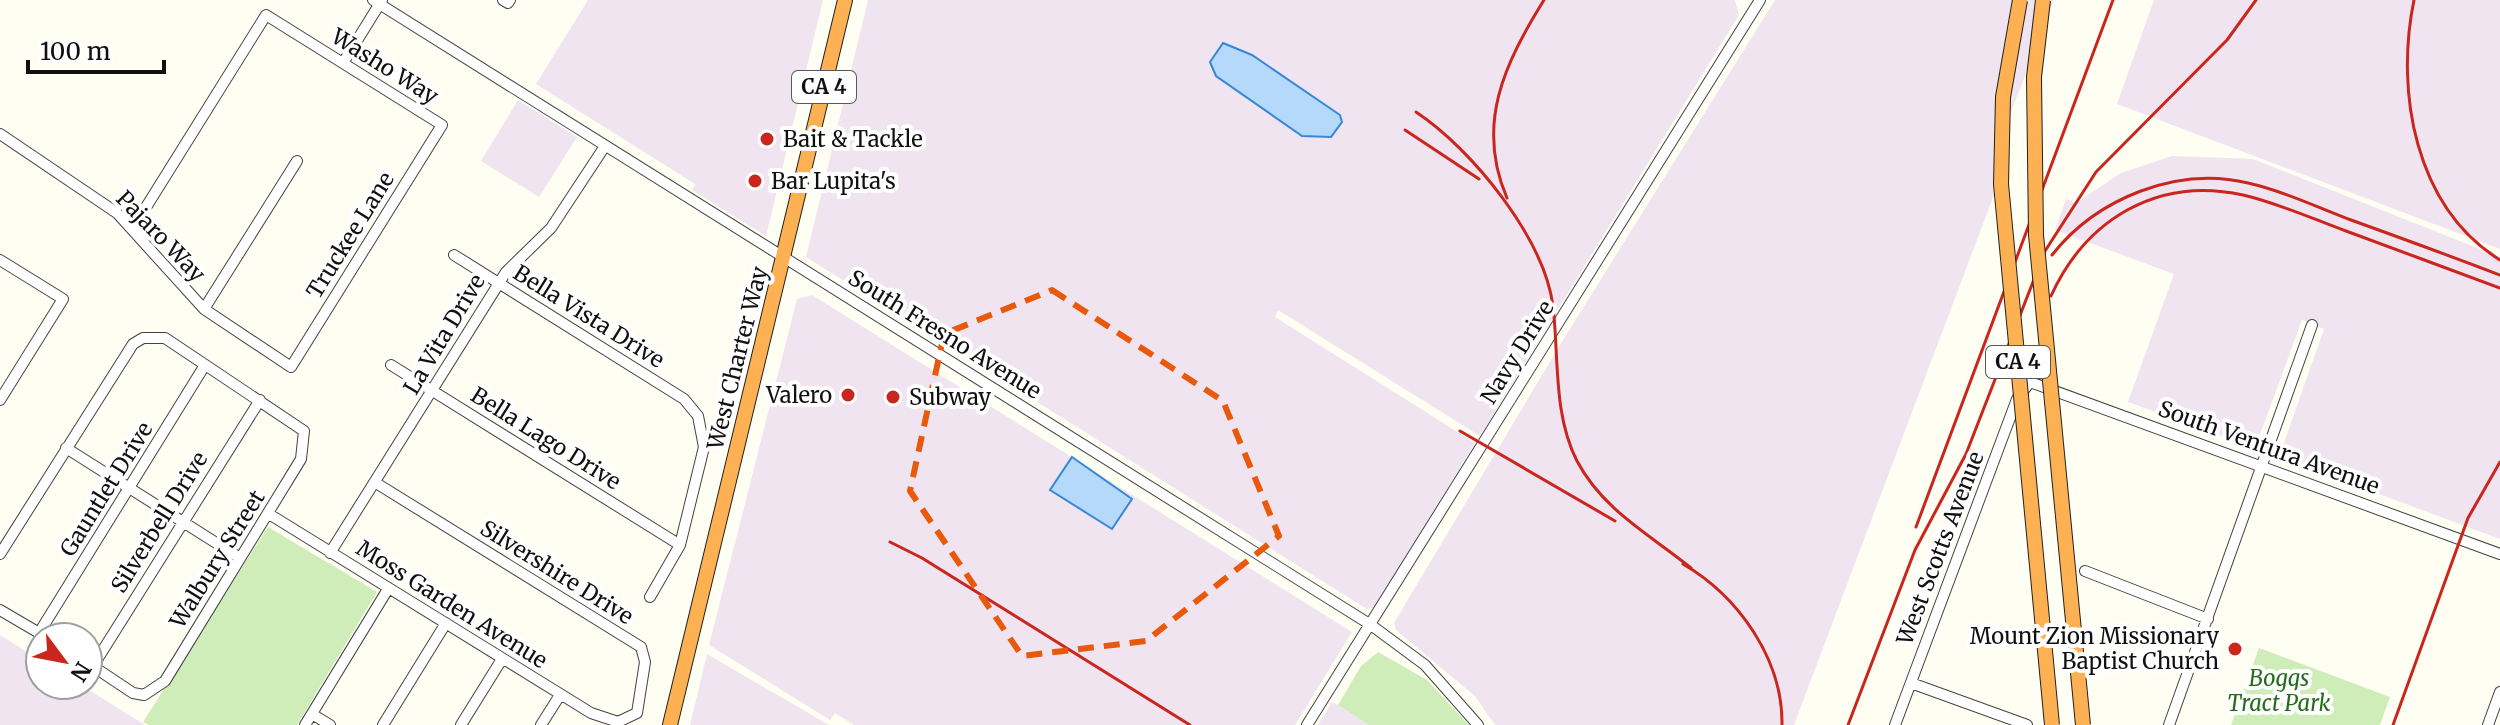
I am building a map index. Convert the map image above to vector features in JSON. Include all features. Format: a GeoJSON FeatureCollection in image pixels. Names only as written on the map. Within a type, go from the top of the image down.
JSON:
{"type":"FeatureCollection","features":[{"type":"Feature","properties":{"kind":"highway","name":"West Charter Way"},"geometry":{"type":"LineString","coordinates":[[670,725],[845,0]]}},
{"type":"Feature","properties":{"kind":"highway","name":"CA 4"},"geometry":{"type":"LineString","coordinates":[[2020,0],[2003,97],[2001,184],[2052,725]]}},
{"type":"Feature","properties":{"kind":"highway","name":"CA 4"},"geometry":{"type":"LineString","coordinates":[[2043,0],[2033,117],[2036,235],[2083,725]]}},
{"type":"Feature","properties":{"kind":"street","name":"Navy Drive"},"geometry":{"type":"LineString","coordinates":[[1307,725],[1760,0]]}},
{"type":"Feature","properties":{"kind":"street","name":"South Fresno Avenue"},"geometry":{"type":"LineString","coordinates":[[378,1],[1371,625],[1425,665],[1478,725]]}},
{"type":"Feature","properties":{"kind":"street"},"geometry":{"type":"LineString","coordinates":[[343,63],[378,1]]}},
{"type":"Feature","properties":{"kind":"street","name":"Washo Way"},"geometry":{"type":"LineString","coordinates":[[133,228],[266,15],[442,125]]}},
{"type":"Feature","properties":{"kind":"street","name":"Truckee Lane"},"geometry":{"type":"LineString","coordinates":[[291,367],[442,125]]}},
{"type":"Feature","properties":{"kind":"street","name":"Pajaro Way"},"geometry":{"type":"LineString","coordinates":[[0,134],[100,200],[133,228],[204,309],[291,367]]}},
{"type":"Feature","properties":{"kind":"street","name":"La Vita Drive"},"geometry":{"type":"LineString","coordinates":[[330,553],[499,283],[551,228],[605,146]]}},
{"type":"Feature","properties":{"kind":"street"},"geometry":{"type":"LineString","coordinates":[[204,309],[297,161]]}},
{"type":"Feature","properties":{"kind":"street","name":"Bella Vista Drive"},"geometry":{"type":"LineString","coordinates":[[454,255],[684,399],[698,416],[704,447],[680,545]]}},
{"type":"Feature","properties":{"kind":"street"},"geometry":{"type":"LineString","coordinates":[[0,260],[63,299],[0,400]]}},
{"type":"Feature","properties":{"kind":"street"},"geometry":{"type":"LineString","coordinates":[[2169,725],[2312,325]]}},
{"type":"Feature","properties":{"kind":"street"},"geometry":{"type":"LineString","coordinates":[[0,554],[133,344],[153,336],[165,338],[260,400]]}},
{"type":"Feature","properties":{"kind":"street","name":"Gauntlet Drive"},"geometry":{"type":"LineString","coordinates":[[50,621],[205,365]]}},
{"type":"Feature","properties":{"kind":"street","name":"Bella Lago Drive"},"geometry":{"type":"LineString","coordinates":[[391,365],[680,545]]}},
{"type":"Feature","properties":{"kind":"street","name":"South Ventura Avenue"},"geometry":{"type":"LineString","coordinates":[[2024,386],[2040,383],[2500,554]]}},
{"type":"Feature","properties":{"kind":"street","name":"West Scotts Avenue"},"geometry":{"type":"LineString","coordinates":[[1895,725],[2024,386]]}},
{"type":"Feature","properties":{"kind":"street","name":"Walbury Street"},"geometry":{"type":"LineString","coordinates":[[104,674],[133,693],[144,695],[156,690],[165,681],[301,459],[304,431],[260,400]]}},
{"type":"Feature","properties":{"kind":"street","name":"Silverbell Drive"},"geometry":{"type":"LineString","coordinates":[[104,643],[260,400]]}},
{"type":"Feature","properties":{"kind":"street"},"geometry":{"type":"LineString","coordinates":[[66,448],[240,558]]}},
{"type":"Feature","properties":{"kind":"street","name":"Silvershire Drive"},"geometry":{"type":"LineString","coordinates":[[376,483],[641,647],[645,662],[640,706],[637,713],[618,722]]}},
{"type":"Feature","properties":{"kind":"street","name":"Moss Garden Avenue"},"geometry":{"type":"LineString","coordinates":[[269,514],[560,695],[606,720],[618,722]]}},
{"type":"Feature","properties":{"kind":"street"},"geometry":{"type":"LineString","coordinates":[[650,597],[680,545]]}},
{"type":"Feature","properties":{"kind":"street"},"geometry":{"type":"LineString","coordinates":[[2085,571],[2208,619]]}},
{"type":"Feature","properties":{"kind":"street"},"geometry":{"type":"LineString","coordinates":[[305,725],[388,589]]}},
{"type":"Feature","properties":{"kind":"street"},"geometry":{"type":"LineString","coordinates":[[0,610],[24,624]]}},
{"type":"Feature","properties":{"kind":"street"},"geometry":{"type":"LineString","coordinates":[[383,725],[446,623]]}},
{"type":"Feature","properties":{"kind":"street"},"geometry":{"type":"LineString","coordinates":[[461,725],[502,659]]}},
{"type":"Feature","properties":{"kind":"street"},"geometry":{"type":"LineString","coordinates":[[1911,683],[2027,725]]}},
{"type":"Feature","properties":{"kind":"street"},"geometry":{"type":"LineString","coordinates":[[2489,725],[2500,692]]}},
{"type":"Feature","properties":{"kind":"street"},"geometry":{"type":"LineString","coordinates":[[541,725],[560,695]]}},
{"type":"Feature","properties":{"kind":"street"},"geometry":{"type":"LineString","coordinates":[[312,714],[330,725]]}},
{"type":"Feature","properties":{"kind":"highlighted area"},"geometry":{"type":"Polygon","coordinates":[[[1052,290],[1223,401],[1279,536],[1146,641],[1022,656],[910,491],[944,334],[1052,290]]]}},
{"type":"Feature","properties":{"kind":"shaded area"},"geometry":{"type":"Polygon","coordinates":[[[588,0],[823,0],[766,236],[692,190],[695,184],[536,84],[588,0]]]}},
{"type":"Feature","properties":{"kind":"shaded area"},"geometry":{"type":"Polygon","coordinates":[[[868,0],[1735,0],[1739,15],[1480,436],[1278,310],[1275,317],[1475,443],[1374,608],[1367,609],[806,257],[868,0]]]}},
{"type":"Feature","properties":{"kind":"shaded area"},"geometry":{"type":"Polygon","coordinates":[[[1775,0],[2054,0],[1994,157],[2006,163],[1794,725],[1495,725],[1475,696],[1396,630],[1394,623],[1563,340],[1775,0]]]}},
{"type":"Feature","properties":{"kind":"shaded area"},"geometry":{"type":"Polygon","coordinates":[[[2154,0],[2500,0],[2500,249],[2117,104],[2154,0]]]}},
{"type":"Feature","properties":{"kind":"shaded area"},"geometry":{"type":"Polygon","coordinates":[[[518,100],[577,137],[539,197],[481,161],[518,100]]]}},
{"type":"Feature","properties":{"kind":"shaded area"},"geometry":{"type":"Polygon","coordinates":[[[2172,156],[2253,159],[2500,257],[2500,539],[2279,457],[2324,329],[2302,320],[2255,448],[2128,402],[2174,274],[2055,230],[2066,199],[2076,203],[2121,173],[2172,156]]]}},
{"type":"Feature","properties":{"kind":"shaded area"},"geometry":{"type":"Polygon","coordinates":[[[812,295],[1352,632],[1295,725],[854,725],[835,713],[830,720],[709,645],[797,299],[812,295]]]}},
{"type":"Feature","properties":{"kind":"shaded area"},"geometry":{"type":"Polygon","coordinates":[[[0,635],[24,650],[24,701],[104,699],[145,725],[0,725],[0,635]]]}},
{"type":"Feature","properties":{"kind":"shaded area"},"geometry":{"type":"Polygon","coordinates":[[[707,654],[829,725],[690,725],[707,654]]]}},
{"type":"Feature","properties":{"kind":"shaded area"},"geometry":{"type":"Polygon","coordinates":[[[1332,702],[1338,705],[1369,725],[1318,725],[1332,702]]]}},
{"type":"Feature","properties":{"kind":"green space"},"geometry":{"type":"Polygon","coordinates":[[[268,527],[377,592],[297,725],[149,725],[143,722],[268,527]]]}},
{"type":"Feature","properties":{"kind":"green space","name":"Boggs Tract Park"},"geometry":{"type":"Polygon","coordinates":[[[2259,648],[2390,697],[2380,725],[2231,725],[2259,648]]]}},
{"type":"Feature","properties":{"kind":"green space"},"geometry":{"type":"Polygon","coordinates":[[[1378,652],[1427,680],[1469,725],[1369,725],[1338,705],[1361,666],[1378,652]]]}},
{"type":"Feature","properties":{"kind":"water"},"geometry":{"type":"Polygon","coordinates":[[[1223,43],[1252,55],[1340,115],[1342,122],[1331,137],[1302,136],[1216,76],[1210,62],[1223,43]]]}},
{"type":"Feature","properties":{"kind":"water"},"geometry":{"type":"Polygon","coordinates":[[[1072,457],[1132,499],[1112,529],[1050,490],[1072,457]]]}},
{"type":"Feature","properties":{"kind":"railway"},"geometry":{"type":"LineString","coordinates":[[1507,198],[1498,171],[1494,119],[1499,95],[1517,47],[1544,0]]}},
{"type":"Feature","properties":{"kind":"railway"},"geometry":{"type":"LineString","coordinates":[[1916,527],[2113,0]]}},
{"type":"Feature","properties":{"kind":"railway"},"geometry":{"type":"LineString","coordinates":[[1848,725],[1915,550],[1966,454],[2045,251],[2096,172],[2227,40],[2256,0]]}},
{"type":"Feature","properties":{"kind":"railway"},"geometry":{"type":"LineString","coordinates":[[2414,0],[2407,72],[2410,109],[2418,145],[2430,179],[2448,210],[2471,237],[2500,260]]}},
{"type":"Feature","properties":{"kind":"railway"},"geometry":{"type":"LineString","coordinates":[[1416,112],[1438,128],[1482,172],[1502,197],[1536,252],[1553,306],[1560,405],[1569,443],[1577,461],[1613,507],[1691,568]]}},
{"type":"Feature","properties":{"kind":"railway"},"geometry":{"type":"LineString","coordinates":[[1405,130],[1479,179]]}},
{"type":"Feature","properties":{"kind":"railway"},"geometry":{"type":"LineString","coordinates":[[2052,255],[2092,217],[2140,191],[2167,183],[2221,179],[2274,190],[2500,275]]}},
{"type":"Feature","properties":{"kind":"railway"},"geometry":{"type":"LineString","coordinates":[[2051,296],[2084,245],[2105,225],[2154,198],[2182,192],[2212,191],[2269,202],[2500,288]]}},
{"type":"Feature","properties":{"kind":"railway"},"geometry":{"type":"LineString","coordinates":[[1460,431],[1615,521]]}},
{"type":"Feature","properties":{"kind":"railway"},"geometry":{"type":"LineString","coordinates":[[2393,725],[2468,518],[2500,462]]}},
{"type":"Feature","properties":{"kind":"railway"},"geometry":{"type":"LineString","coordinates":[[890,542],[922,558],[1190,725]]}},
{"type":"Feature","properties":{"kind":"railway"},"geometry":{"type":"LineString","coordinates":[[1683,564],[1722,593],[1754,632],[1775,676],[1782,725]]}},
{"type":"Feature","properties":{"kind":"place","name":"Bait & Tackle"},"geometry":{"type":"Point","coordinates":[767,139]}},
{"type":"Feature","properties":{"kind":"place","name":"Bar Lupita's"},"geometry":{"type":"Point","coordinates":[755,181]}},
{"type":"Feature","properties":{"kind":"place","name":"Valero"},"geometry":{"type":"Point","coordinates":[848,395]}},
{"type":"Feature","properties":{"kind":"place","name":"Subway"},"geometry":{"type":"Point","coordinates":[893,397]}},
{"type":"Feature","properties":{"kind":"place","name":"Mount Zion Missionary Baptist Church"},"geometry":{"type":"Point","coordinates":[2235,649]}}]}
